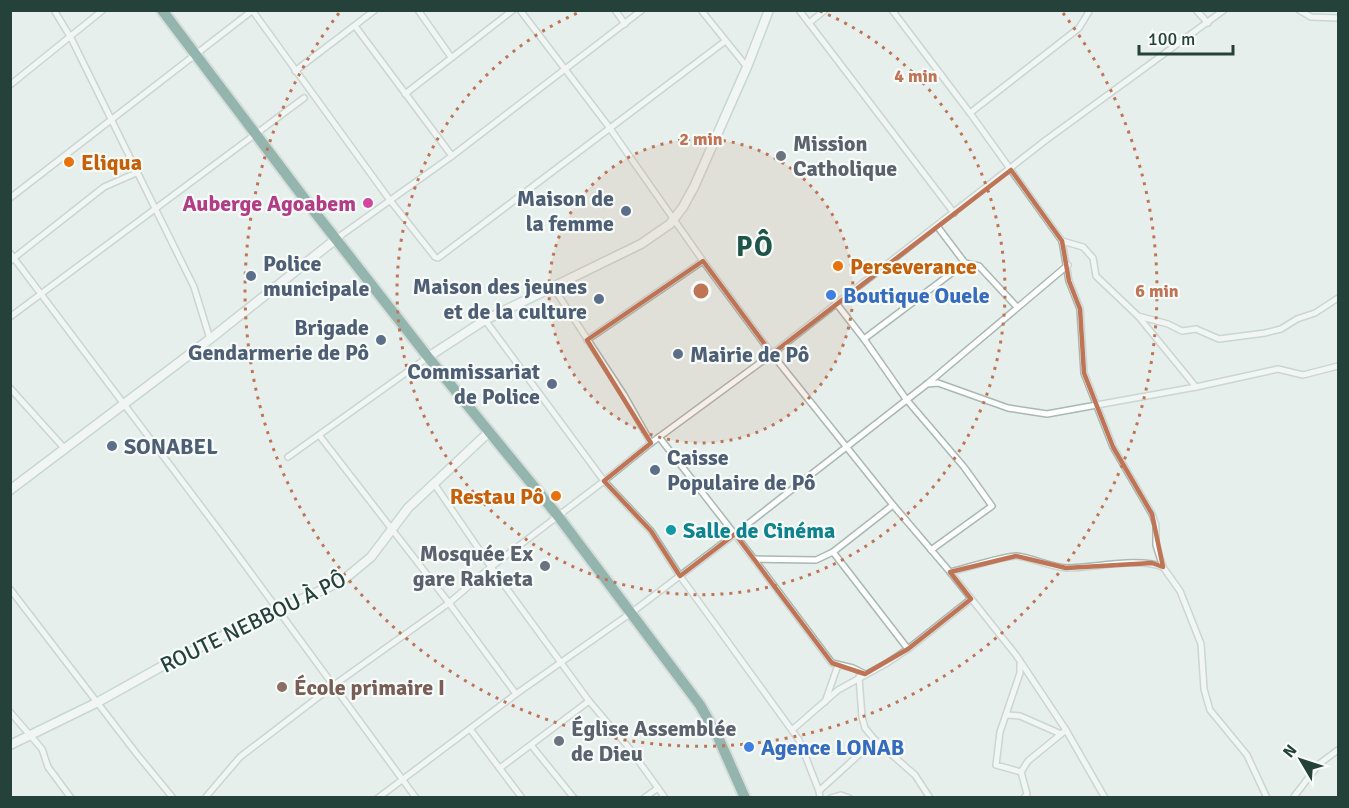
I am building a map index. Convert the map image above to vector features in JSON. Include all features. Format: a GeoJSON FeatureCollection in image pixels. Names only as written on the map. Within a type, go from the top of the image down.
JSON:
{"type":"FeatureCollection","features":[{"type":"Feature","properties":{"kind":"highway"},"geometry":{"type":"LineString","coordinates":[[162,10],[428,357],[558,516],[700,705],[718,737],[745,798]]}},
{"type":"Feature","properties":{"kind":"main road"},"geometry":{"type":"LineString","coordinates":[[428,357],[485,320],[641,244],[658,234],[674,219],[694,187],[747,67],[769,10]]}},
{"type":"Feature","properties":{"kind":"main road"},"geometry":{"type":"LineString","coordinates":[[10,490],[210,339],[336,239]]}},
{"type":"Feature","properties":{"kind":"main road","name":"ROUTE NEBBOU À PÔ"},"geometry":{"type":"LineString","coordinates":[[10,745],[98,702],[166,664],[350,575],[371,557],[408,508],[489,432]]}},
{"type":"Feature","properties":{"kind":"street"},"geometry":{"type":"LineString","coordinates":[[54,10],[71,38],[194,287],[210,339]]}},
{"type":"Feature","properties":{"kind":"street"},"geometry":{"type":"LineString","coordinates":[[10,85],[103,10]]}},
{"type":"Feature","properties":{"kind":"street"},"geometry":{"type":"LineString","coordinates":[[295,71],[375,10]]}},
{"type":"Feature","properties":{"kind":"street"},"geometry":{"type":"LineString","coordinates":[[418,10],[451,57]]}},
{"type":"Feature","properties":{"kind":"street"},"geometry":{"type":"LineString","coordinates":[[405,94],[513,10]]}},
{"type":"Feature","properties":{"kind":"street"},"geometry":{"type":"LineString","coordinates":[[520,10],[609,127],[703,261],[772,354],[950,572],[1020,662],[1066,730],[1105,798]]}},
{"type":"Feature","properties":{"kind":"street"},"geometry":{"type":"LineString","coordinates":[[615,10],[625,24]]}},
{"type":"Feature","properties":{"kind":"street"},"geometry":{"type":"LineString","coordinates":[[336,239],[452,156],[642,10]]}},
{"type":"Feature","properties":{"kind":"street"},"geometry":{"type":"LineString","coordinates":[[701,10],[724,42],[747,67]]}},
{"type":"Feature","properties":{"kind":"street"},"geometry":{"type":"LineString","coordinates":[[799,10],[954,213]]}},
{"type":"Feature","properties":{"kind":"street"},"geometry":{"type":"LineString","coordinates":[[809,23],[825,10]]}},
{"type":"Feature","properties":{"kind":"street"},"geometry":{"type":"LineString","coordinates":[[892,10],[970,113],[1062,242],[1068,265],[1069,281],[1080,309],[1084,373],[1113,447],[1152,514],[1156,525],[1156,545],[1163,567],[1180,591],[1201,644],[1204,688],[1210,710],[1247,754],[1267,798]]}},
{"type":"Feature","properties":{"kind":"street"},"geometry":{"type":"LineString","coordinates":[[970,113],[1079,28],[1089,10]]}},
{"type":"Feature","properties":{"kind":"street"},"geometry":{"type":"LineString","coordinates":[[1196,10],[1208,22]]}},
{"type":"Feature","properties":{"kind":"street"},"geometry":{"type":"LineString","coordinates":[[205,798],[240,757],[334,685],[449,603],[491,567],[604,482],[651,443],[772,354],[1011,170],[1046,140],[1224,10]]}},
{"type":"Feature","properties":{"kind":"street"},"geometry":{"type":"LineString","coordinates":[[1299,10],[1311,16],[1338,18]]}},
{"type":"Feature","properties":{"kind":"street"},"geometry":{"type":"LineString","coordinates":[[10,198],[252,11],[389,199],[435,257],[441,257],[609,127],[724,42]]}},
{"type":"Feature","properties":{"kind":"street"},"geometry":{"type":"LineString","coordinates":[[355,26],[452,156]]}},
{"type":"Feature","properties":{"kind":"street"},"geometry":{"type":"LineString","coordinates":[[304,98],[306,86]]}},
{"type":"Feature","properties":{"kind":"street"},"geometry":{"type":"LineString","coordinates":[[10,317],[304,98],[316,100]]}},
{"type":"Feature","properties":{"kind":"street"},"geometry":{"type":"LineString","coordinates":[[136,173],[104,187],[12,258],[279,610],[416,798]]}},
{"type":"Feature","properties":{"kind":"street"},"geometry":{"type":"LineString","coordinates":[[938,226],[965,263],[979,266],[1017,307]]}},
{"type":"Feature","properties":{"kind":"street"},"geometry":{"type":"LineString","coordinates":[[1062,242],[1083,247],[1093,258],[1096,276],[1138,316],[1196,387]]}},
{"type":"Feature","properties":{"kind":"street"},"geometry":{"type":"LineString","coordinates":[[587,340],[703,261]]}},
{"type":"Feature","properties":{"kind":"street"},"geometry":{"type":"LineString","coordinates":[[864,339],[965,263]]}},
{"type":"Feature","properties":{"kind":"street"},"geometry":{"type":"LineString","coordinates":[[378,798],[735,534],[927,384],[1068,265]]}},
{"type":"Feature","properties":{"kind":"street"},"geometry":{"type":"LineString","coordinates":[[553,287],[624,395],[651,443]]}},
{"type":"Feature","properties":{"kind":"street"},"geometry":{"type":"LineString","coordinates":[[1138,316],[1168,324],[1182,331],[1196,329],[1218,339],[1281,329],[1298,319],[1315,313],[1338,298]]}},
{"type":"Feature","properties":{"kind":"street"},"geometry":{"type":"LineString","coordinates":[[836,303],[906,399],[964,468],[992,506],[931,550]]}},
{"type":"Feature","properties":{"kind":"street"},"geometry":{"type":"LineString","coordinates":[[485,320],[604,482],[651,531],[680,576],[792,730],[799,740],[819,794],[875,740]]}},
{"type":"Feature","properties":{"kind":"street"},"geometry":{"type":"LineString","coordinates":[[288,457],[428,357]]}},
{"type":"Feature","properties":{"kind":"street"},"geometry":{"type":"LineString","coordinates":[[927,384],[938,383],[1008,408],[1047,414],[1196,387],[1278,369],[1303,375],[1338,366]]}},
{"type":"Feature","properties":{"kind":"street"},"geometry":{"type":"LineString","coordinates":[[10,388],[64,448]]}},
{"type":"Feature","properties":{"kind":"street"},"geometry":{"type":"LineString","coordinates":[[10,402],[17,397]]}},
{"type":"Feature","properties":{"kind":"street"},"geometry":{"type":"LineString","coordinates":[[319,435],[393,529],[516,694]]}},
{"type":"Feature","properties":{"kind":"street"},"geometry":{"type":"LineString","coordinates":[[659,437],[832,663],[853,668],[862,676],[862,717],[865,728],[875,740],[915,775],[930,798]]}},
{"type":"Feature","properties":{"kind":"street"},"geometry":{"type":"LineString","coordinates":[[435,485],[491,567],[665,798]]}},
{"type":"Feature","properties":{"kind":"street"},"geometry":{"type":"LineString","coordinates":[[754,559],[816,560],[833,552],[893,505]]}},
{"type":"Feature","properties":{"kind":"street"},"geometry":{"type":"LineString","coordinates":[[833,552],[908,649]]}},
{"type":"Feature","properties":{"kind":"street"},"geometry":{"type":"LineString","coordinates":[[950,572],[1016,556],[1066,568],[1152,563],[1163,567]]}},
{"type":"Feature","properties":{"kind":"street"},"geometry":{"type":"LineString","coordinates":[[10,589],[173,798]]}},
{"type":"Feature","properties":{"kind":"street"},"geometry":{"type":"LineString","coordinates":[[792,730],[838,690],[908,649],[971,599]]}},
{"type":"Feature","properties":{"kind":"street"},"geometry":{"type":"LineString","coordinates":[[1020,662],[1020,673],[1000,732],[996,765],[1021,772]]}},
{"type":"Feature","properties":{"kind":"street"},"geometry":{"type":"LineString","coordinates":[[825,702],[838,665]]}},
{"type":"Feature","properties":{"kind":"street"},"geometry":{"type":"LineString","coordinates":[[500,768],[590,701]]}},
{"type":"Feature","properties":{"kind":"street"},"geometry":{"type":"LineString","coordinates":[[10,712],[42,748],[48,767],[71,798]]}},
{"type":"Feature","properties":{"kind":"street"},"geometry":{"type":"LineString","coordinates":[[1007,715],[1020,716],[1060,734]]}},
{"type":"Feature","properties":{"kind":"street"},"geometry":{"type":"LineString","coordinates":[[470,729],[522,798]]}},
{"type":"Feature","properties":{"kind":"street"},"geometry":{"type":"LineString","coordinates":[[1024,798],[1027,794],[1021,772],[1028,761],[1066,730]]}},
{"type":"Feature","properties":{"kind":"street"},"geometry":{"type":"LineString","coordinates":[[531,745],[574,798]]}},
{"type":"Feature","properties":{"kind":"street"},"geometry":{"type":"LineString","coordinates":[[1293,798],[1319,764],[1338,750]]}},
{"type":"Feature","properties":{"kind":"street"},"geometry":{"type":"LineString","coordinates":[[645,798],[658,788]]}},
{"type":"Feature","properties":{"kind":"street"},"geometry":{"type":"LineString","coordinates":[[831,798],[841,795],[849,798]]}},
{"type":"Feature","properties":{"kind":"highlighted area"},"geometry":{"type":"Polygon","coordinates":[[[1011,170],[1062,241],[1069,281],[1080,309],[1084,373],[1113,447],[1152,514],[1163,567],[1152,563],[1066,568],[1016,556],[950,572],[971,599],[908,649],[865,674],[832,663],[735,534],[680,576],[651,531],[604,481],[651,443],[587,340],[703,261],[772,354],[1011,170]]]}},
{"type":"Feature","properties":{"kind":"place","name":"Mission Catholique"},"geometry":{"type":"Point","coordinates":[781,156]}},
{"type":"Feature","properties":{"kind":"place","name":"Eliqua"},"geometry":{"type":"Point","coordinates":[69,162]}},
{"type":"Feature","properties":{"kind":"place","name":"Auberge Agoabem"},"geometry":{"type":"Point","coordinates":[368,203]}},
{"type":"Feature","properties":{"kind":"place","name":"Maison de la femme"},"geometry":{"type":"Point","coordinates":[626,211]}},
{"type":"Feature","properties":{"kind":"place","name":"Perseverance"},"geometry":{"type":"Point","coordinates":[838,266]}},
{"type":"Feature","properties":{"kind":"place","name":"Police municipale"},"geometry":{"type":"Point","coordinates":[251,276]}},
{"type":"Feature","properties":{"kind":"place","name":"Boutique Ouele"},"geometry":{"type":"Point","coordinates":[831,295]}},
{"type":"Feature","properties":{"kind":"place","name":"Maison des jeunes et de la culture"},"geometry":{"type":"Point","coordinates":[599,299]}},
{"type":"Feature","properties":{"kind":"place","name":"Brigade Gendarmerie de Pô"},"geometry":{"type":"Point","coordinates":[381,340]}},
{"type":"Feature","properties":{"kind":"place","name":"Mairie de Pô"},"geometry":{"type":"Point","coordinates":[678,354]}},
{"type":"Feature","properties":{"kind":"place","name":"Commissariat de Police"},"geometry":{"type":"Point","coordinates":[552,384]}},
{"type":"Feature","properties":{"kind":"place","name":"SONABEL"},"geometry":{"type":"Point","coordinates":[112,446]}},
{"type":"Feature","properties":{"kind":"place","name":"Caisse Populaire de Pô"},"geometry":{"type":"Point","coordinates":[655,470]}},
{"type":"Feature","properties":{"kind":"place","name":"Restau Pô"},"geometry":{"type":"Point","coordinates":[556,496]}},
{"type":"Feature","properties":{"kind":"place","name":"Salle de Cinéma"},"geometry":{"type":"Point","coordinates":[671,530]}},
{"type":"Feature","properties":{"kind":"place","name":"Mosquée Ex gare Rakieta"},"geometry":{"type":"Point","coordinates":[545,566]}},
{"type":"Feature","properties":{"kind":"place","name":"École primaire I"},"geometry":{"type":"Point","coordinates":[282,687]}},
{"type":"Feature","properties":{"kind":"place","name":"Église Assemblée de Dieu"},"geometry":{"type":"Point","coordinates":[559,741]}},
{"type":"Feature","properties":{"kind":"place","name":"Agence LONAB"},"geometry":{"type":"Point","coordinates":[749,747]}},
{"type":"Feature","properties":{"kind":"district","name":"PÔ"},"geometry":{"type":"Point","coordinates":[755,247]}}]}
